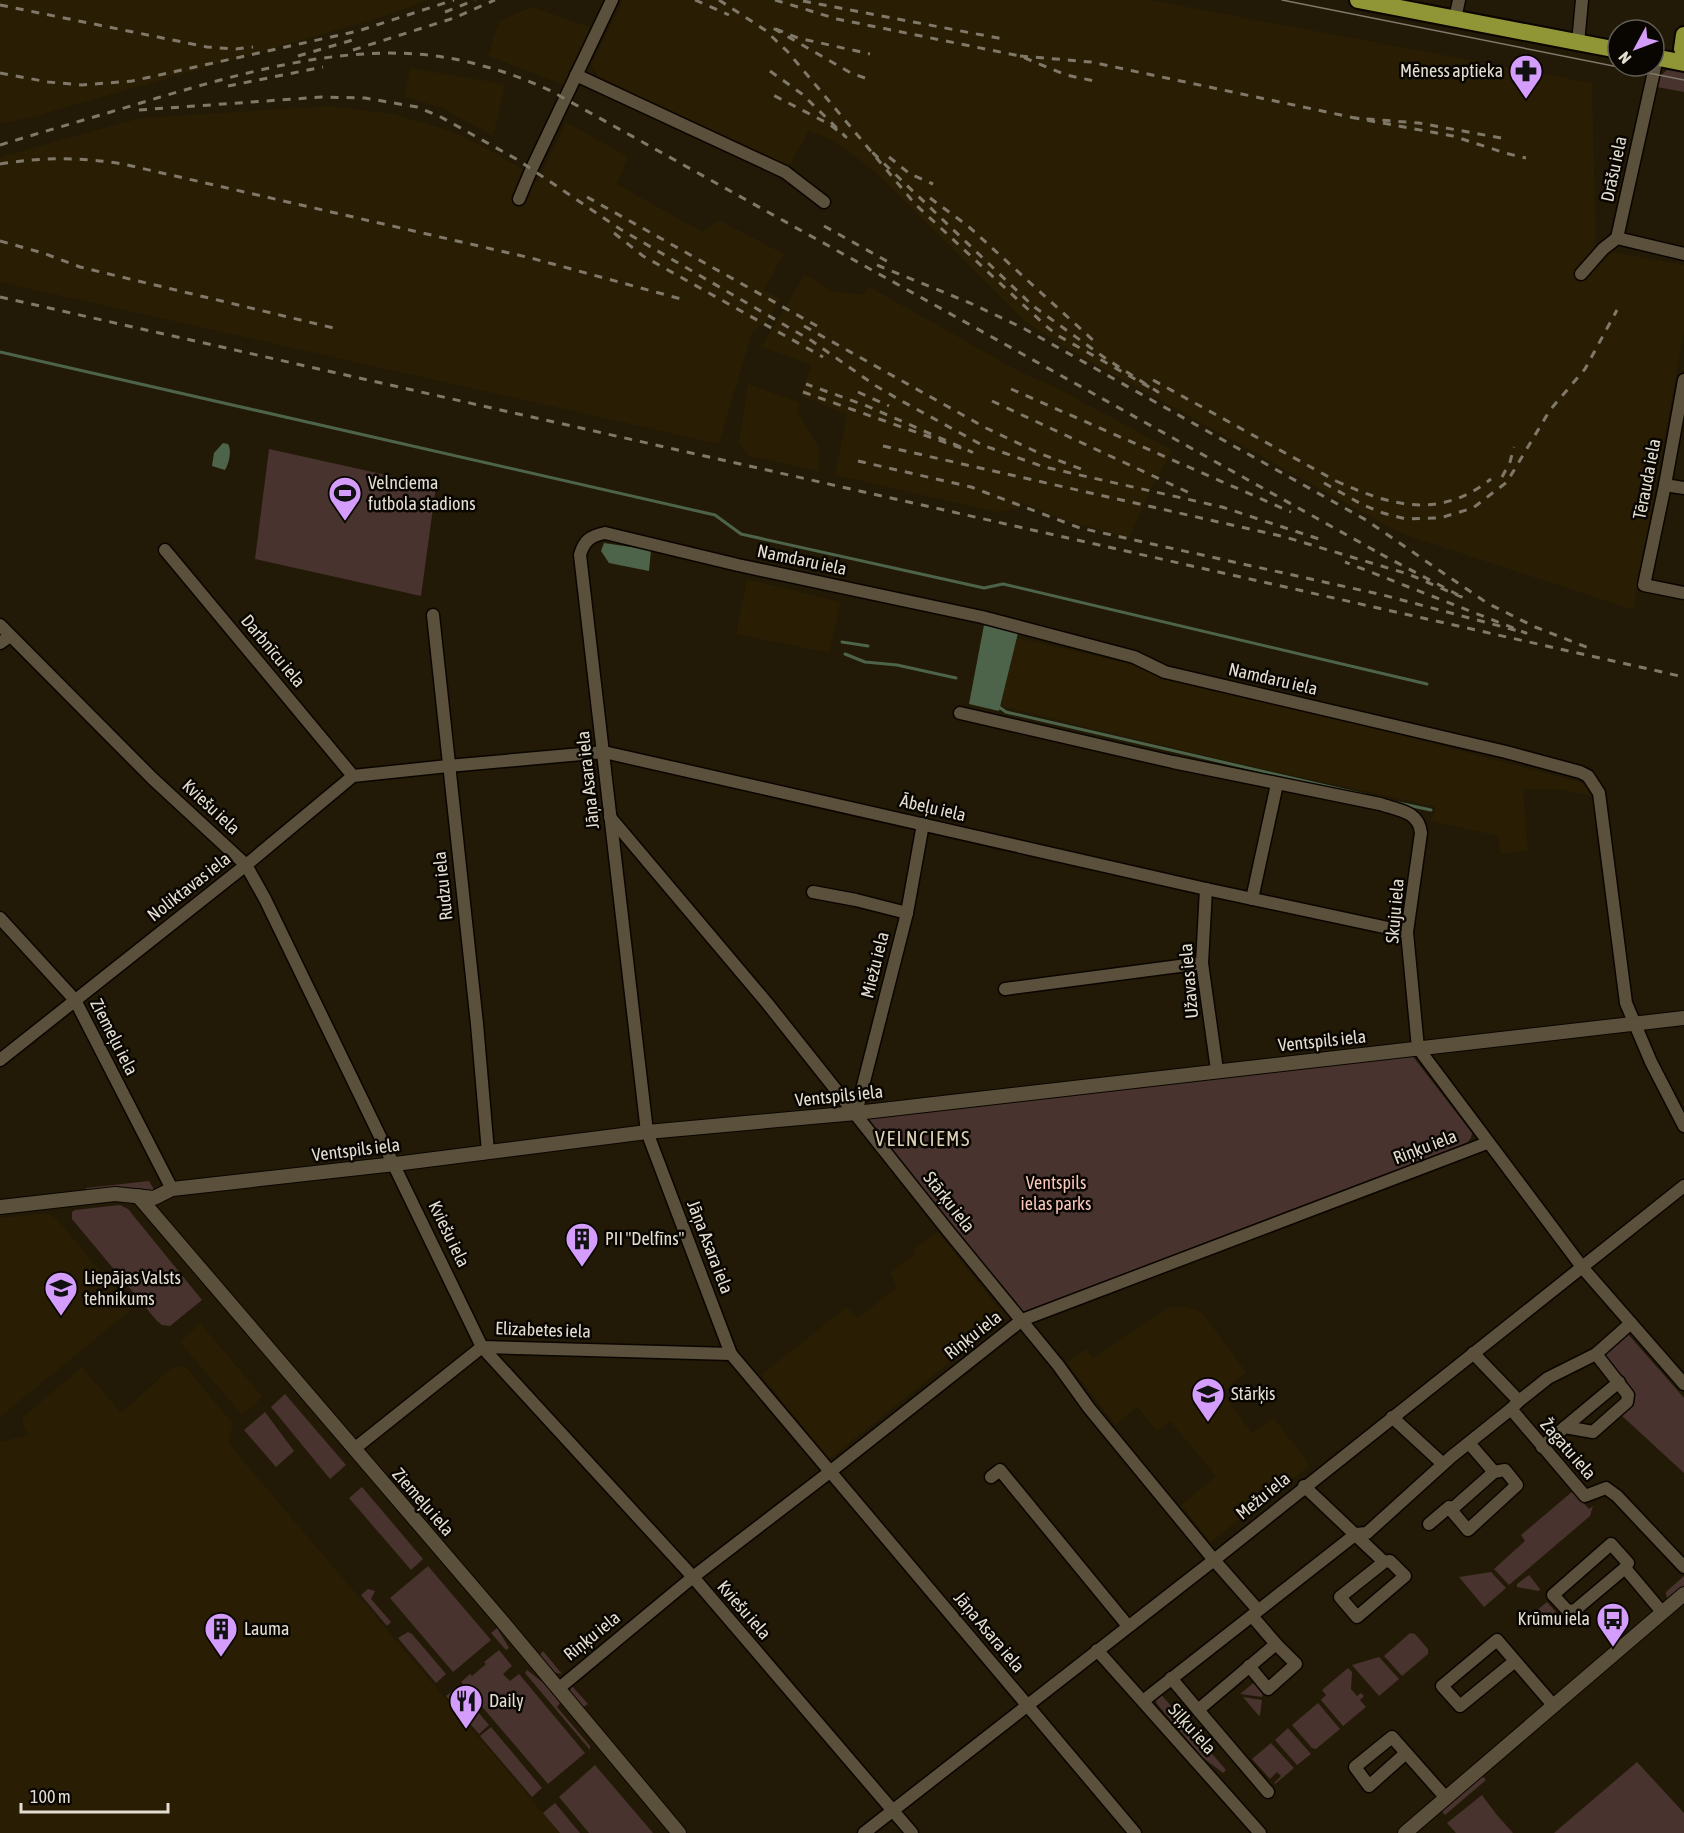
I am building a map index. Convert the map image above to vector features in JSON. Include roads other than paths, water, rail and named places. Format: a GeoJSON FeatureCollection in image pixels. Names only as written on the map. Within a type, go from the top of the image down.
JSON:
{"type":"FeatureCollection","features":[{"type":"Feature","properties":{"kind":"highway"},"geometry":{"type":"LineString","coordinates":[[1358,0],[1606,48]]}},
{"type":"Feature","properties":{"kind":"highway"},"geometry":{"type":"LineString","coordinates":[[1666,55],[1684,49]]}},
{"type":"Feature","properties":{"kind":"street"},"geometry":{"type":"LineString","coordinates":[[519,199],[612,0]]}},
{"type":"Feature","properties":{"kind":"street"},"geometry":{"type":"LineString","coordinates":[[1455,19],[1459,0]]}},
{"type":"Feature","properties":{"kind":"street"},"geometry":{"type":"LineString","coordinates":[[1578,43],[1582,0]]}},
{"type":"Feature","properties":{"kind":"street"},"geometry":{"type":"LineString","coordinates":[[576,75],[785,172],[824,202]]}},
{"type":"Feature","properties":{"kind":"street","name":"Drāšu iela"},"geometry":{"type":"LineString","coordinates":[[1617,238],[1652,78]]}},
{"type":"Feature","properties":{"kind":"street"},"geometry":{"type":"LineString","coordinates":[[1581,274],[1603,249],[1617,238],[1684,254]]}},
{"type":"Feature","properties":{"kind":"street","name":"Tērauda iela"},"geometry":{"type":"LineString","coordinates":[[1684,380],[1644,585],[1684,592]]}},
{"type":"Feature","properties":{"kind":"street"},"geometry":{"type":"LineString","coordinates":[[1665,485],[1684,488]]}},
{"type":"Feature","properties":{"kind":"street","name":"Namdaru iela"},"geometry":{"type":"LineString","coordinates":[[592,536],[606,533],[738,565],[982,616],[1134,657],[1165,672],[1506,752],[1588,776],[1599,793],[1626,1003],[1684,1126]]}},
{"type":"Feature","properties":{"kind":"street","name":"Jāņa Asara iela"},"geometry":{"type":"LineString","coordinates":[[592,536],[583,546],[580,555],[647,1132],[731,1354],[1135,1833]]}},
{"type":"Feature","properties":{"kind":"street","name":"Darbnīcu iela"},"geometry":{"type":"LineString","coordinates":[[165,550],[353,776]]}},
{"type":"Feature","properties":{"kind":"street","name":"Rudzu iela"},"geometry":{"type":"LineString","coordinates":[[433,615],[477,1024],[488,1152]]}},
{"type":"Feature","properties":{"kind":"street","name":"Kviešu iela"},"geometry":{"type":"LineString","coordinates":[[0,625],[5,640],[246,865],[265,899],[395,1164],[482,1347],[693,1577],[912,1833]]}},
{"type":"Feature","properties":{"kind":"street","name":"Skuju iela"},"geometry":{"type":"LineString","coordinates":[[960,713],[1277,784],[1380,804],[1410,813],[1421,825],[1407,932],[1418,1048]]}},
{"type":"Feature","properties":{"kind":"street","name":"Ābeļu iela"},"geometry":{"type":"LineString","coordinates":[[448,766],[604,752],[1206,889],[1407,932]]}},
{"type":"Feature","properties":{"kind":"street"},"geometry":{"type":"LineString","coordinates":[[353,776],[448,766]]}},
{"type":"Feature","properties":{"kind":"street","name":"Noliktavas iela"},"geometry":{"type":"LineString","coordinates":[[0,1060],[246,865],[353,776]]}},
{"type":"Feature","properties":{"kind":"street"},"geometry":{"type":"LineString","coordinates":[[1252,899],[1277,784]]}},
{"type":"Feature","properties":{"kind":"street","name":"Stārķu iela"},"geometry":{"type":"LineString","coordinates":[[610,816],[856,1113],[949,1232],[1022,1320],[1096,1417],[1214,1560],[1255,1613],[1275,1644],[1296,1665],[1268,1689],[1249,1666]]}},
{"type":"Feature","properties":{"kind":"street","name":"Miežu iela"},"geometry":{"type":"LineString","coordinates":[[856,1113],[907,913],[923,824]]}},
{"type":"Feature","properties":{"kind":"street","name":"Užavas iela"},"geometry":{"type":"LineString","coordinates":[[1206,889],[1202,963],[1217,1070]]}},
{"type":"Feature","properties":{"kind":"street"},"geometry":{"type":"LineString","coordinates":[[813,892],[907,913]]}},
{"type":"Feature","properties":{"kind":"street","name":"Ziemeļu iela"},"geometry":{"type":"LineString","coordinates":[[0,918],[75,1000],[172,1189]]}},
{"type":"Feature","properties":{"kind":"street"},"geometry":{"type":"LineString","coordinates":[[1005,989],[1202,963]]}},
{"type":"Feature","properties":{"kind":"street","name":"Ventspils iela"},"geometry":{"type":"LineString","coordinates":[[0,1208],[115,1194],[154,1198],[172,1189],[647,1132],[856,1113],[1684,1018]]}},
{"type":"Feature","properties":{"kind":"street"},"geometry":{"type":"LineString","coordinates":[[1418,1048],[1581,1267],[1684,1384]]}},
{"type":"Feature","properties":{"kind":"street","name":"Riņķu iela"},"geometry":{"type":"LineString","coordinates":[[558,1689],[693,1577],[1022,1320],[1487,1143]]}},
{"type":"Feature","properties":{"kind":"street","name":"Mežu iela"},"geometry":{"type":"LineString","coordinates":[[864,1833],[1214,1560],[1304,1486],[1684,1186]]}},
{"type":"Feature","properties":{"kind":"street","name":"Ziemeļu iela"},"geometry":{"type":"LineString","coordinates":[[138,1196],[679,1833]]}},
{"type":"Feature","properties":{"kind":"street"},"geometry":{"type":"LineString","coordinates":[[1143,1701],[1356,1534],[1367,1533],[1443,1464],[1548,1378],[1596,1354],[1631,1323]]}},
{"type":"Feature","properties":{"kind":"street","name":"Elizabetes iela"},"geometry":{"type":"LineString","coordinates":[[354,1449],[482,1347],[731,1354]]}},
{"type":"Feature","properties":{"kind":"street","name":"Žagatu iela"},"geometry":{"type":"LineString","coordinates":[[1473,1353],[1515,1405],[1542,1447],[1585,1496],[1606,1488],[1617,1496],[1684,1568]]}},
{"type":"Feature","properties":{"kind":"street"},"geometry":{"type":"LineString","coordinates":[[1564,1426],[1593,1432],[1627,1402],[1629,1395],[1596,1354]]}},
{"type":"Feature","properties":{"kind":"street"},"geometry":{"type":"LineString","coordinates":[[1542,1447],[1564,1426],[1619,1382]]}},
{"type":"Feature","properties":{"kind":"street"},"geometry":{"type":"LineString","coordinates":[[1392,1417],[1443,1464]]}},
{"type":"Feature","properties":{"kind":"street"},"geometry":{"type":"LineString","coordinates":[[1469,1443],[1494,1472]]}},
{"type":"Feature","properties":{"kind":"street"},"geometry":{"type":"LineString","coordinates":[[991,1477],[1000,1470],[1128,1626]]}},
{"type":"Feature","properties":{"kind":"street"},"geometry":{"type":"LineString","coordinates":[[1429,1524],[1449,1508],[1451,1510],[1494,1472],[1505,1470],[1518,1485],[1468,1530],[1451,1510]]}},
{"type":"Feature","properties":{"kind":"street"},"geometry":{"type":"LineString","coordinates":[[1304,1486],[1384,1562]]}},
{"type":"Feature","properties":{"kind":"street"},"geometry":{"type":"LineString","coordinates":[[1611,1544],[1628,1563],[1625,1568],[1574,1611],[1567,1610],[1553,1595],[1611,1544]]}},
{"type":"Feature","properties":{"kind":"street"},"geometry":{"type":"LineString","coordinates":[[1390,1561],[1405,1576],[1357,1617],[1340,1598],[1384,1562],[1390,1561]]}},
{"type":"Feature","properties":{"kind":"street"},"geometry":{"type":"LineString","coordinates":[[1625,1568],[1662,1612]]}},
{"type":"Feature","properties":{"kind":"street"},"geometry":{"type":"LineString","coordinates":[[1405,1833],[1684,1594]]}},
{"type":"Feature","properties":{"kind":"street"},"geometry":{"type":"LineString","coordinates":[[1515,1661],[1460,1706],[1442,1686],[1497,1640],[1553,1705]]}},
{"type":"Feature","properties":{"kind":"street"},"geometry":{"type":"LineString","coordinates":[[1198,1710],[1275,1644]]}},
{"type":"Feature","properties":{"kind":"street","name":"Siļķu iela"},"geometry":{"type":"LineString","coordinates":[[1097,1650],[1260,1833]]}},
{"type":"Feature","properties":{"kind":"street"},"geometry":{"type":"LineString","coordinates":[[1171,1678],[1268,1792]]}},
{"type":"Feature","properties":{"kind":"street"},"geometry":{"type":"LineString","coordinates":[[1406,1753],[1446,1798]]}},
{"type":"Feature","properties":{"kind":"waterway"},"geometry":{"type":"LineString","coordinates":[[0,352],[715,515],[741,534],[984,588],[1003,584],[1427,684]]}},
{"type":"Feature","properties":{"kind":"waterway"},"geometry":{"type":"LineString","coordinates":[[842,642],[868,646]]}},
{"type":"Feature","properties":{"kind":"waterway"},"geometry":{"type":"LineString","coordinates":[[845,654],[865,662],[897,665],[956,678]]}},
{"type":"Feature","properties":{"kind":"waterway"},"geometry":{"type":"LineString","coordinates":[[999,707],[1006,712],[1365,795]]}},
{"type":"Feature","properties":{"kind":"waterway"},"geometry":{"type":"LineString","coordinates":[[1389,801],[1431,810]]}},
{"type":"Feature","properties":{"kind":"tram line"},"geometry":{"type":"LineString","coordinates":[[1282,0],[1684,80]]}},
{"type":"Feature","properties":{"kind":"railway"},"geometry":{"type":"LineString","coordinates":[[0,73],[48,82],[82,85],[132,81],[358,31],[454,0]]}},
{"type":"Feature","properties":{"kind":"railway"},"geometry":{"type":"LineString","coordinates":[[445,12],[475,0]]}},
{"type":"Feature","properties":{"kind":"railway"},"geometry":{"type":"LineString","coordinates":[[353,50],[454,18],[495,0]]}},
{"type":"Feature","properties":{"kind":"railway"},"geometry":{"type":"LineString","coordinates":[[695,0],[729,15]]}},
{"type":"Feature","properties":{"kind":"railway"},"geometry":{"type":"LineString","coordinates":[[719,0],[765,30],[788,52],[915,204],[1046,326],[1057,335],[1158,392],[1105,358],[1033,306],[872,152]]}},
{"type":"Feature","properties":{"kind":"railway"},"geometry":{"type":"LineString","coordinates":[[775,0],[837,19],[1020,56],[1066,75],[1099,82]]}},
{"type":"Feature","properties":{"kind":"railway"},"geometry":{"type":"LineString","coordinates":[[803,1],[1003,39]]}},
{"type":"Feature","properties":{"kind":"railway"},"geometry":{"type":"LineString","coordinates":[[0,5],[207,47],[236,49],[253,47]]}},
{"type":"Feature","properties":{"kind":"railway"},"geometry":{"type":"LineString","coordinates":[[865,78],[851,73],[771,27],[798,38],[870,54]]}},
{"type":"Feature","properties":{"kind":"railway"},"geometry":{"type":"LineString","coordinates":[[298,56],[356,39]]}},
{"type":"Feature","properties":{"kind":"railway"},"geometry":{"type":"LineString","coordinates":[[0,145],[236,76],[318,59],[360,54],[401,53],[442,57],[492,68],[551,91],[1379,553]]}},
{"type":"Feature","properties":{"kind":"railway"},"geometry":{"type":"LineString","coordinates":[[1020,56],[1091,62],[1355,118]]}},
{"type":"Feature","properties":{"kind":"railway"},"geometry":{"type":"LineString","coordinates":[[228,86],[323,67]]}},
{"type":"Feature","properties":{"kind":"railway"},"geometry":{"type":"LineString","coordinates":[[770,71],[802,94],[846,137],[829,124],[773,95]]}},
{"type":"Feature","properties":{"kind":"railway"},"geometry":{"type":"LineString","coordinates":[[139,110],[322,97],[365,98],[417,107],[439,116],[518,160],[620,229],[812,341],[876,386],[982,445],[1044,467],[1222,507],[1322,540]]}},
{"type":"Feature","properties":{"kind":"railway"},"geometry":{"type":"LineString","coordinates":[[1501,138],[1419,123],[1355,118],[1453,136],[1526,158]]}},
{"type":"Feature","properties":{"kind":"railway"},"geometry":{"type":"LineString","coordinates":[[889,157],[910,174],[933,184]]}},
{"type":"Feature","properties":{"kind":"railway"},"geometry":{"type":"LineString","coordinates":[[0,164],[62,159],[123,164],[531,258],[681,299]]}},
{"type":"Feature","properties":{"kind":"railway"},"geometry":{"type":"LineString","coordinates":[[587,197],[817,326]]}},
{"type":"Feature","properties":{"kind":"railway"},"geometry":{"type":"LineString","coordinates":[[930,198],[968,226],[1095,342]]}},
{"type":"Feature","properties":{"kind":"railway"},"geometry":{"type":"LineString","coordinates":[[824,226],[892,264]]}},
{"type":"Feature","properties":{"kind":"railway"},"geometry":{"type":"LineString","coordinates":[[614,233],[643,256],[823,357]]}},
{"type":"Feature","properties":{"kind":"railway"},"geometry":{"type":"LineString","coordinates":[[0,241],[43,253],[80,267],[338,329]]}},
{"type":"Feature","properties":{"kind":"railway"},"geometry":{"type":"LineString","coordinates":[[877,265],[970,303],[1023,328],[1366,520],[1487,603],[1535,627],[1594,650]]}},
{"type":"Feature","properties":{"kind":"railway"},"geometry":{"type":"LineString","coordinates":[[0,297],[1684,677]]}},
{"type":"Feature","properties":{"kind":"railway"},"geometry":{"type":"LineString","coordinates":[[1324,483],[1363,505],[1406,519],[1440,518],[1473,508],[1507,482],[1550,410],[1585,369],[1617,310]]}},
{"type":"Feature","properties":{"kind":"railway"},"geometry":{"type":"LineString","coordinates":[[804,326],[986,428],[1041,454],[1084,470]]}},
{"type":"Feature","properties":{"kind":"railway"},"geometry":{"type":"LineString","coordinates":[[1153,380],[1336,481]]}},
{"type":"Feature","properties":{"kind":"railway"},"geometry":{"type":"LineString","coordinates":[[803,392],[972,452],[867,406],[806,384]]}},
{"type":"Feature","properties":{"kind":"railway"},"geometry":{"type":"LineString","coordinates":[[1011,389],[1291,512]]}},
{"type":"Feature","properties":{"kind":"railway"},"geometry":{"type":"LineString","coordinates":[[858,392],[889,406]]}},
{"type":"Feature","properties":{"kind":"railway"},"geometry":{"type":"LineString","coordinates":[[992,401],[1194,495]]}},
{"type":"Feature","properties":{"kind":"railway"},"geometry":{"type":"LineString","coordinates":[[883,446],[1285,537],[1408,574],[1464,598],[1373,550]]}},
{"type":"Feature","properties":{"kind":"railway"},"geometry":{"type":"LineString","coordinates":[[1502,477],[1510,462],[1514,447]]}},
{"type":"Feature","properties":{"kind":"railway"},"geometry":{"type":"LineString","coordinates":[[858,461],[971,487],[1080,528],[1383,595],[1526,633],[1345,562]]}},
{"type":"Feature","properties":{"kind":"railway"},"geometry":{"type":"LineString","coordinates":[[1336,481],[1376,497],[1415,505],[1453,500],[1472,492],[1491,479]]}},
{"type":"Feature","properties":{"kind":"place","name":"Mēness aptieka"},"geometry":{"type":"Point","coordinates":[1526,100]}},
{"type":"Feature","properties":{"kind":"place","name":"Velnciema futbola stadions"},"geometry":{"type":"Point","coordinates":[345,522]}},
{"type":"Feature","properties":{"kind":"place","name":"PII \"Delfīns\""},"geometry":{"type":"Point","coordinates":[582,1268]}},
{"type":"Feature","properties":{"kind":"place","name":"Liepājas Valsts tehnikums"},"geometry":{"type":"Point","coordinates":[61,1317]}},
{"type":"Feature","properties":{"kind":"place","name":"Stārķis"},"geometry":{"type":"Point","coordinates":[1208,1423]}},
{"type":"Feature","properties":{"kind":"place","name":"Krūmu iela"},"geometry":{"type":"Point","coordinates":[1613,1648]}},
{"type":"Feature","properties":{"kind":"place","name":"Lauma"},"geometry":{"type":"Point","coordinates":[221,1658]}},
{"type":"Feature","properties":{"kind":"place","name":"Daily"},"geometry":{"type":"Point","coordinates":[466,1730]}},
{"type":"Feature","properties":{"kind":"district","name":"VELNCIEMS"},"geometry":{"type":"Point","coordinates":[923,1139]}},
{"type":"Feature","properties":{"kind":"park label","name":"Ventspils ielas parks"},"geometry":{"type":"Point","coordinates":[1056,1193]}}]}
